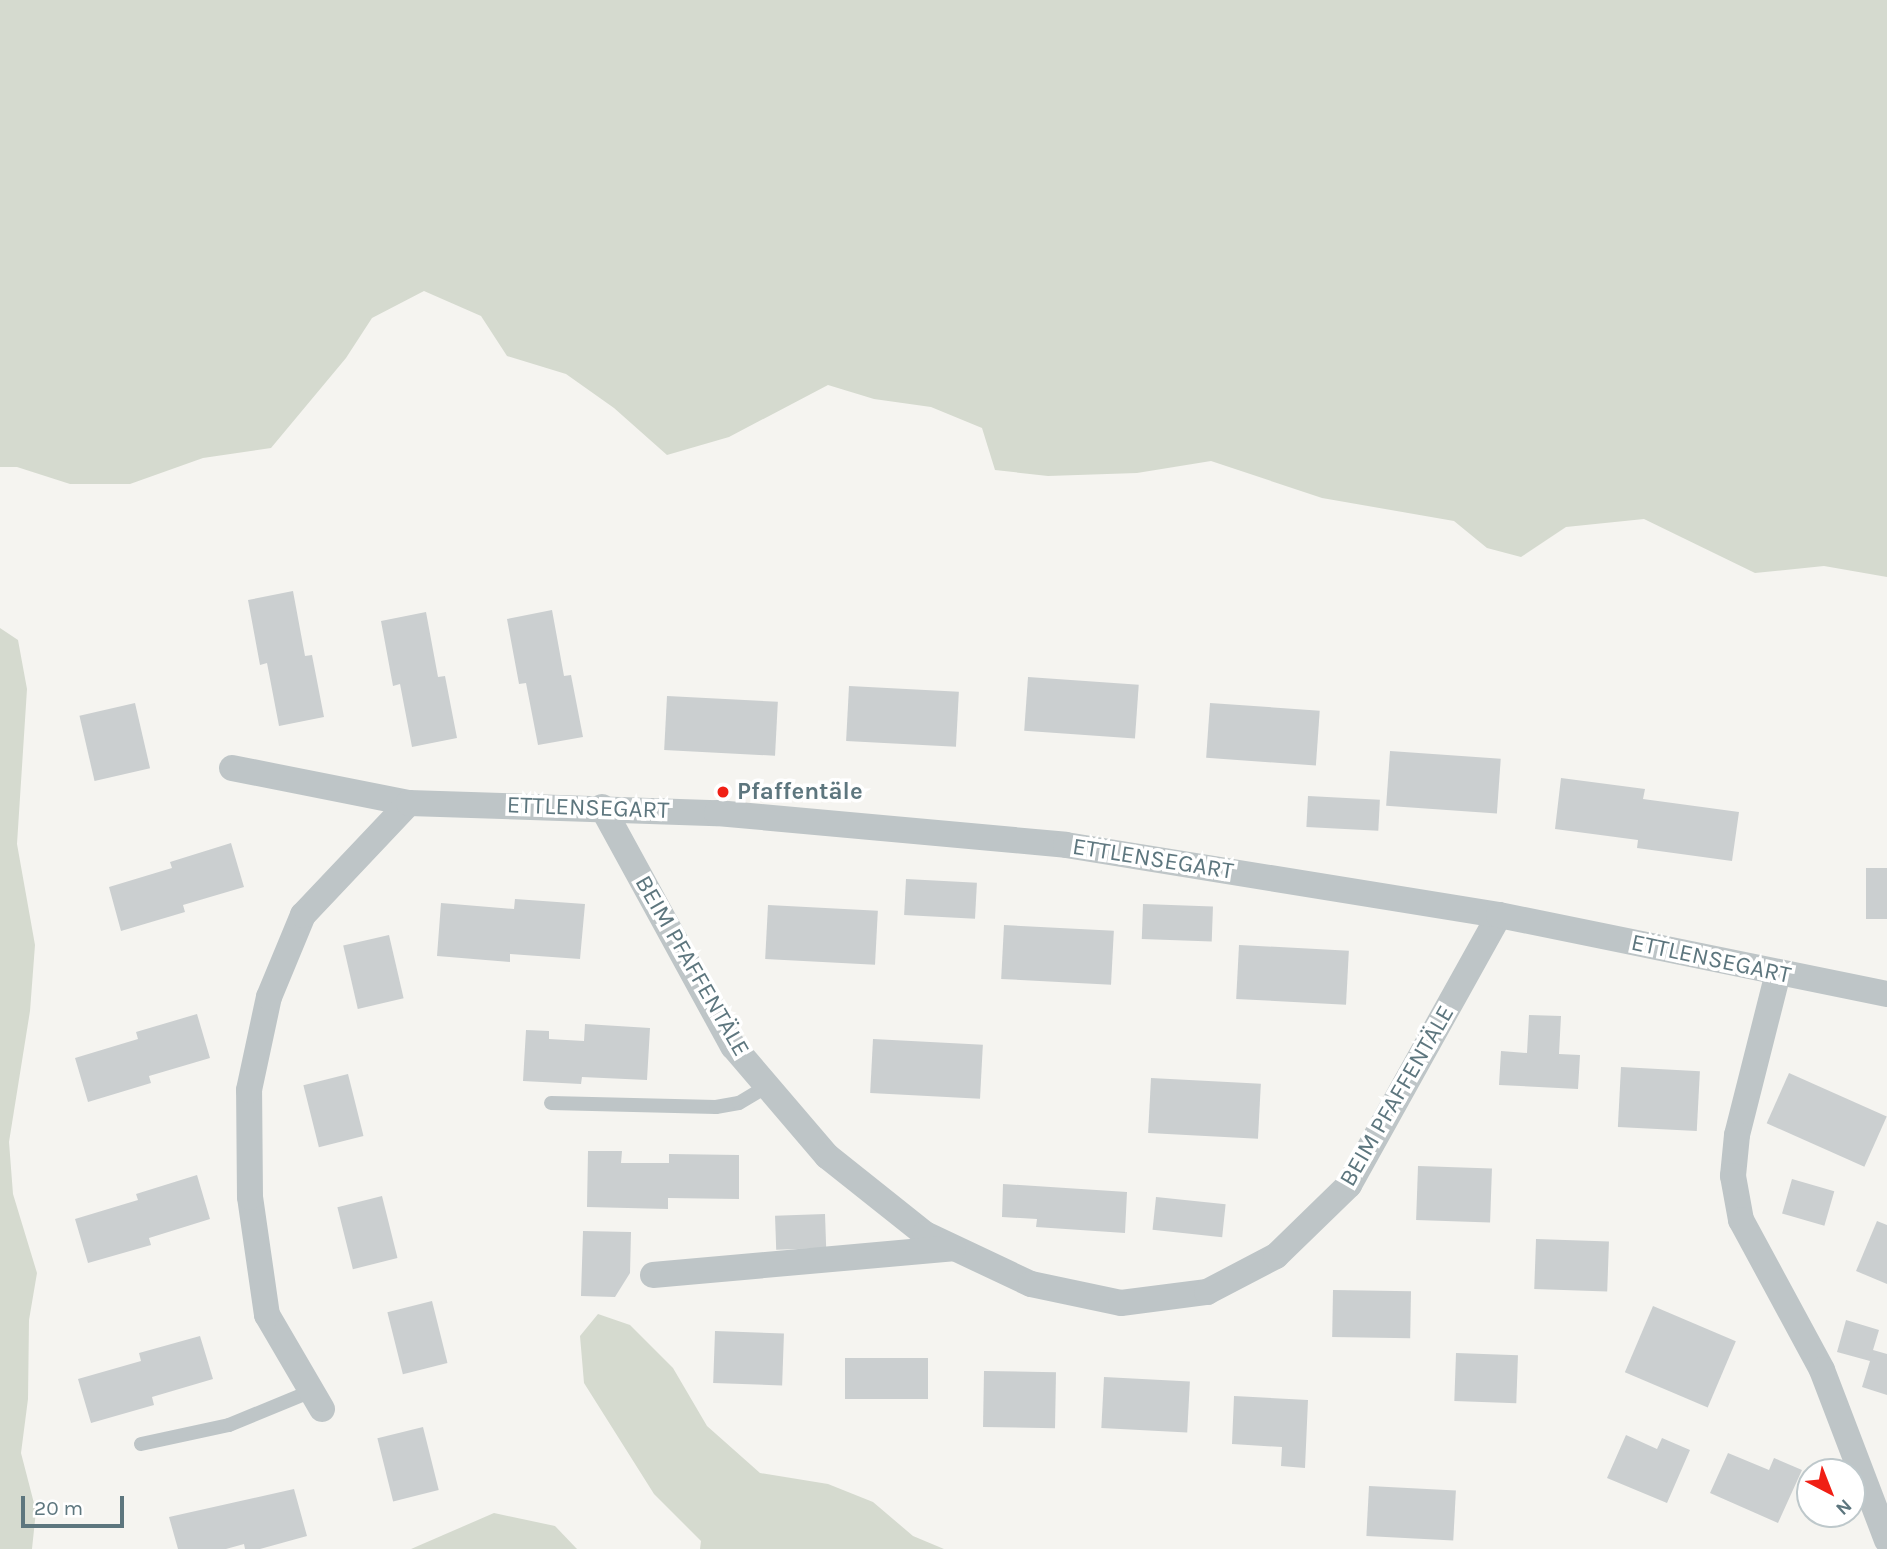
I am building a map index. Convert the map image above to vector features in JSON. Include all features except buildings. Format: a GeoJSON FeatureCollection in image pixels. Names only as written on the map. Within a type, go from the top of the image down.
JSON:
{"type":"FeatureCollection","features":[{"type":"Feature","properties":{"kind":"street","name":"ETTLENSEGART"},"geometry":{"type":"LineString","coordinates":[[232,768],[409,803],[602,807],[1066,845],[1499,915],[1887,994]]}},
{"type":"Feature","properties":{"kind":"street"},"geometry":{"type":"LineString","coordinates":[[317,1400],[267,1315],[250,1197],[249,1090],[269,997],[303,915],[409,803]]}},
{"type":"Feature","properties":{"kind":"street","name":"BEIM PFAFFENTÄLE"},"geometry":{"type":"LineString","coordinates":[[602,807],[733,1045],[827,1156],[925,1234],[1031,1284],[1121,1303],[1207,1292],[1276,1256],[1349,1185],[1499,915]]}},
{"type":"Feature","properties":{"kind":"street"},"geometry":{"type":"LineString","coordinates":[[1778,973],[1737,1135],[1733,1176],[1741,1220],[1822,1370],[1887,1540]]}},
{"type":"Feature","properties":{"kind":"street"},"geometry":{"type":"LineString","coordinates":[[653,1275],[955,1248]]}},
{"type":"Feature","properties":{"kind":"lane"},"geometry":{"type":"LineString","coordinates":[[551,1103],[716,1107],[739,1103],[767,1086]]}},
{"type":"Feature","properties":{"kind":"lane"},"geometry":{"type":"LineString","coordinates":[[141,1444],[229,1425],[317,1400]]}},
{"type":"Feature","properties":{"kind":"shaded area"},"geometry":{"type":"Polygon","coordinates":[[[0,0],[1887,0],[1887,577],[1824,566],[1755,573],[1644,519],[1566,527],[1521,557],[1487,548],[1454,521],[1322,498],[1211,461],[1137,473],[1048,476],[995,470],[982,428],[931,407],[874,399],[828,385],[729,437],[667,455],[614,408],[566,374],[507,356],[481,316],[424,291],[372,318],[346,358],[271,448],[203,458],[130,484],[70,484],[17,467],[0,467],[0,0]]]}},
{"type":"Feature","properties":{"kind":"shaded area"},"geometry":{"type":"Polygon","coordinates":[[[0,628],[18,640],[27,689],[17,844],[35,945],[30,1011],[9,1142],[13,1194],[37,1273],[29,1320],[28,1399],[21,1453],[36,1511],[32,1549],[0,1549],[0,628]]]}},
{"type":"Feature","properties":{"kind":"shaded area"},"geometry":{"type":"Polygon","coordinates":[[[598,1314],[630,1325],[673,1368],[707,1426],[760,1473],[828,1484],[873,1502],[913,1536],[944,1549],[700,1549],[701,1541],[654,1494],[584,1383],[580,1336],[598,1314]]]}},
{"type":"Feature","properties":{"kind":"shaded area"},"geometry":{"type":"Polygon","coordinates":[[[494,1513],[555,1526],[577,1549],[411,1549],[494,1513]]]}},
{"type":"Feature","properties":{"kind":"place","name":"Pfaffentäle"},"geometry":{"type":"Point","coordinates":[723,792]}}]}
